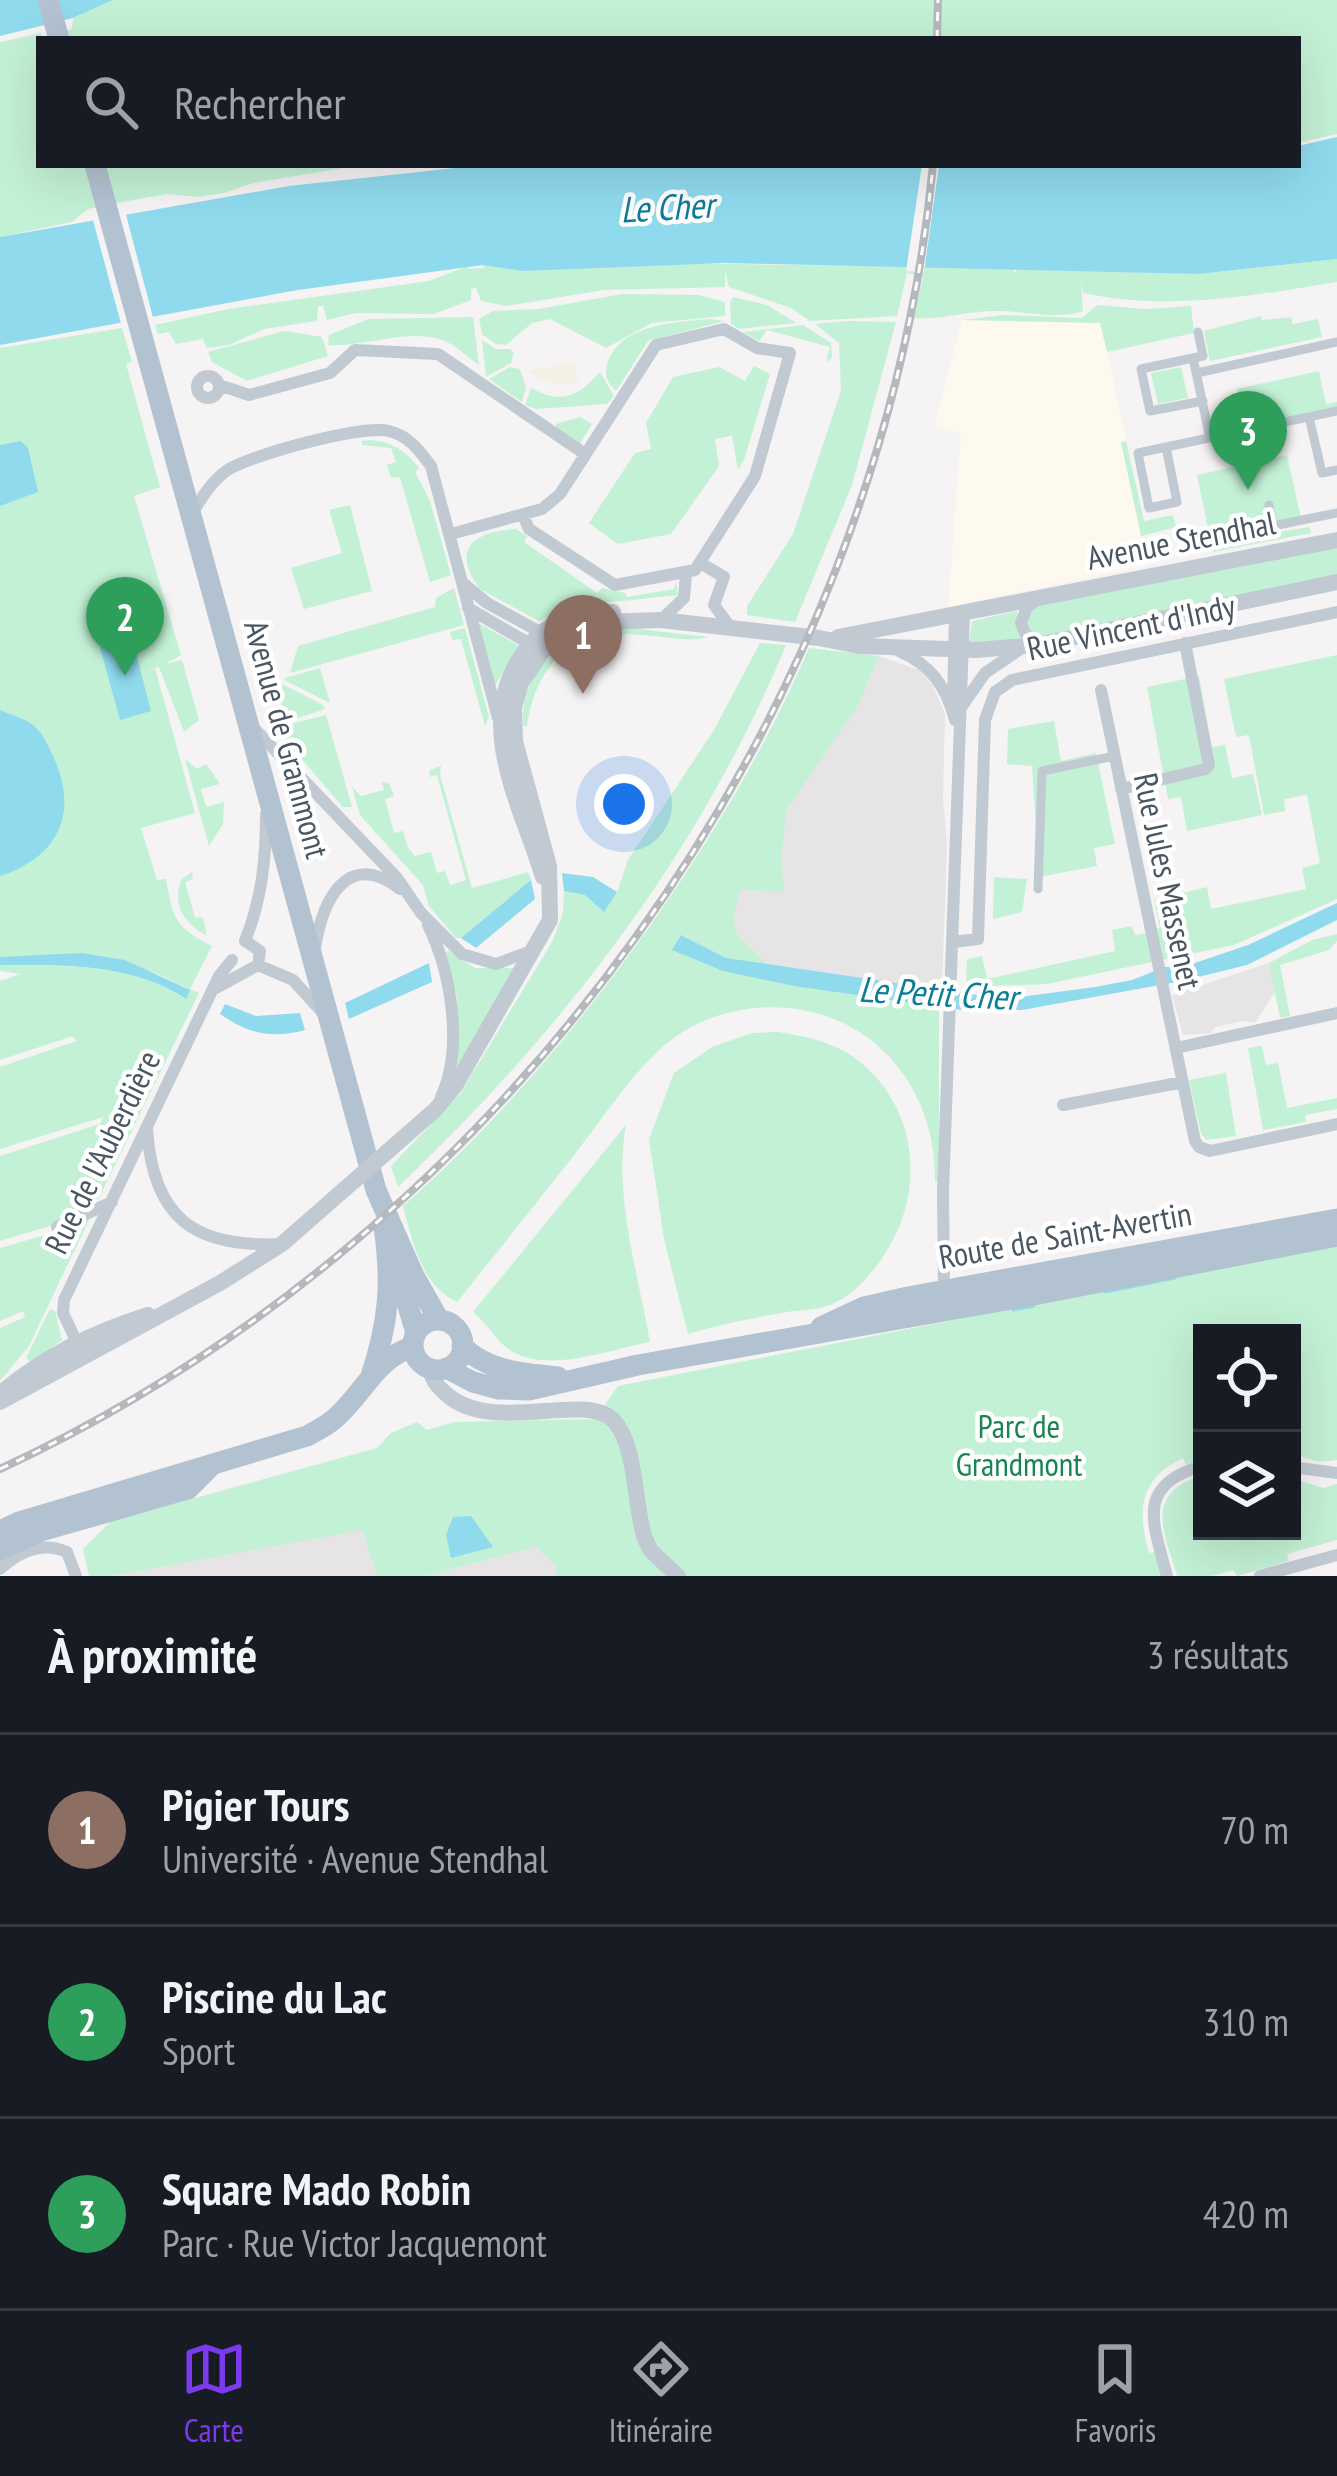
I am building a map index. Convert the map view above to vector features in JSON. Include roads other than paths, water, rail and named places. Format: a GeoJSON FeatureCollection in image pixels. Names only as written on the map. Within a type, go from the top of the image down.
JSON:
{"type":"FeatureCollection","features":[{"type":"Feature","properties":{"kind":"main road"},"geometry":{"type":"LineString","coordinates":[[48,0],[58,36]]}},
{"type":"Feature","properties":{"kind":"main road","name":"Avenue de Grammont"},"geometry":{"type":"LineString","coordinates":[[98,176],[376,1190],[439,1320]]}},
{"type":"Feature","properties":{"kind":"main road"},"geometry":{"type":"LineString","coordinates":[[0,1531],[307,1436],[331,1422],[371,1376],[414,1340],[428,1322],[439,1320],[454,1327],[462,1346],[459,1358],[438,1368],[419,1361],[414,1340],[385,1230],[376,1190]]}},
{"type":"Feature","properties":{"kind":"main road","name":"Route de Saint-Avertin"},"geometry":{"type":"LineString","coordinates":[[438,1368],[500,1389],[530,1390],[1337,1219]]}},
{"type":"Feature","properties":{"kind":"main road"},"geometry":{"type":"LineString","coordinates":[[371,1376],[388,1320],[385,1230]]}},
{"type":"Feature","properties":{"kind":"main road","name":"Route de Saint-Avertin"},"geometry":{"type":"LineString","coordinates":[[946,1301],[1337,1236]]}},
{"type":"Feature","properties":{"kind":"main road","name":"Route de Saint-Avertin"},"geometry":{"type":"LineString","coordinates":[[462,1346],[501,1369],[571,1379]]}},
{"type":"Feature","properties":{"kind":"main road"},"geometry":{"type":"LineString","coordinates":[[0,1550],[41,1532],[188,1490],[211,1467]]}},
{"type":"Feature","properties":{"kind":"street"},"geometry":{"type":"LineString","coordinates":[[451,534],[542,509],[560,494],[656,345],[724,329],[758,348],[790,352],[755,476],[702,564],[686,574],[610,584],[530,529],[523,515]]}},
{"type":"Feature","properties":{"kind":"street"},"geometry":{"type":"LineString","coordinates":[[1198,332],[1203,356],[1142,368],[1150,411],[1202,401]]}},
{"type":"Feature","properties":{"kind":"street"},"geometry":{"type":"LineString","coordinates":[[1197,374],[1337,342]]}},
{"type":"Feature","properties":{"kind":"street"},"geometry":{"type":"LineString","coordinates":[[219,385],[249,395],[330,373],[355,350],[434,353],[585,454]]}},
{"type":"Feature","properties":{"kind":"street"},"geometry":{"type":"LineString","coordinates":[[1193,358],[1210,438]]}},
{"type":"Feature","properties":{"kind":"street"},"geometry":{"type":"LineString","coordinates":[[1166,447],[1178,502],[1149,508],[1138,453],[1166,447],[1210,438],[1337,411]]}},
{"type":"Feature","properties":{"kind":"street"},"geometry":{"type":"LineString","coordinates":[[1309,417],[1322,473],[1337,470]]}},
{"type":"Feature","properties":{"kind":"street"},"geometry":{"type":"LineString","coordinates":[[0,1398],[34,1367],[81,1350],[116,1325],[172,1307],[283,1244],[435,1110],[455,1086],[537,947],[552,909],[549,866],[515,741],[468,608],[431,466],[414,444],[387,430],[363,428],[247,461],[221,474],[191,515]]}},
{"type":"Feature","properties":{"kind":"street"},"geometry":{"type":"LineString","coordinates":[[1269,505],[1273,526],[1337,513]]}},
{"type":"Feature","properties":{"kind":"street","name":"Avenue Stendhal"},"geometry":{"type":"LineString","coordinates":[[819,638],[858,635],[1337,540]]}},
{"type":"Feature","properties":{"kind":"street"},"geometry":{"type":"LineString","coordinates":[[702,564],[724,577],[714,605],[731,628]]}},
{"type":"Feature","properties":{"kind":"street"},"geometry":{"type":"LineString","coordinates":[[661,620],[684,598],[686,574]]}},
{"type":"Feature","properties":{"kind":"street","name":"Avenue Stendhal"},"geometry":{"type":"LineString","coordinates":[[537,642],[590,612],[895,650],[1031,645],[1337,582]]}},
{"type":"Feature","properties":{"kind":"street"},"geometry":{"type":"LineString","coordinates":[[463,583],[537,642]]}},
{"type":"Feature","properties":{"kind":"street"},"geometry":{"type":"LineString","coordinates":[[957,709],[985,673],[1031,645],[1021,623],[1027,607],[1036,600]]}},
{"type":"Feature","properties":{"kind":"street"},"geometry":{"type":"LineString","coordinates":[[468,608],[537,642]]}},
{"type":"Feature","properties":{"kind":"street","name":"Rue Vincent d'Indy"},"geometry":{"type":"LineString","coordinates":[[953,942],[978,939],[985,720],[995,692],[1012,680],[1337,612]]}},
{"type":"Feature","properties":{"kind":"street"},"geometry":{"type":"LineString","coordinates":[[946,1301],[943,1192],[960,614]]}},
{"type":"Feature","properties":{"kind":"street"},"geometry":{"type":"LineString","coordinates":[[1121,788],[1209,765],[1170,617]]}},
{"type":"Feature","properties":{"kind":"street"},"geometry":{"type":"LineString","coordinates":[[506,714],[537,642]]}},
{"type":"Feature","properties":{"kind":"street"},"geometry":{"type":"LineString","coordinates":[[895,650],[932,672],[957,709]]}},
{"type":"Feature","properties":{"kind":"street","name":"Rue Jules Massenet"},"geometry":{"type":"LineString","coordinates":[[1101,690],[1195,1141],[1199,1148],[1210,1151],[1337,1124]]}},
{"type":"Feature","properties":{"kind":"street"},"geometry":{"type":"LineString","coordinates":[[248,722],[397,878],[421,914],[454,948],[478,962],[508,962],[537,947]]}},
{"type":"Feature","properties":{"kind":"street"},"geometry":{"type":"LineString","coordinates":[[1038,889],[1042,771],[1115,756]]}},
{"type":"Feature","properties":{"kind":"street"},"geometry":{"type":"LineString","coordinates":[[215,988],[252,968],[260,951],[245,941],[259,906],[266,869],[266,789]]}},
{"type":"Feature","properties":{"kind":"street"},"geometry":{"type":"LineString","coordinates":[[313,960],[322,910],[339,884],[375,877],[394,884],[410,898]]}},
{"type":"Feature","properties":{"kind":"street"},"geometry":{"type":"LineString","coordinates":[[421,914],[443,965],[453,1048],[449,1077],[435,1110]]}},
{"type":"Feature","properties":{"kind":"street","name":"Rue de l'Auberdière"},"geometry":{"type":"LineString","coordinates":[[81,1350],[63,1306],[219,976],[232,960],[235,946],[245,941]]}},
{"type":"Feature","properties":{"kind":"street"},"geometry":{"type":"LineString","coordinates":[[232,960],[293,980],[329,1019]]}},
{"type":"Feature","properties":{"kind":"street"},"geometry":{"type":"LineString","coordinates":[[1176,1048],[1337,1013]]}},
{"type":"Feature","properties":{"kind":"street"},"geometry":{"type":"LineString","coordinates":[[1064,1105],[1183,1082]]}},
{"type":"Feature","properties":{"kind":"street"},"geometry":{"type":"LineString","coordinates":[[147,1129],[153,1182],[176,1217],[194,1231],[229,1244],[283,1244]]}},
{"type":"Feature","properties":{"kind":"street"},"geometry":{"type":"LineString","coordinates":[[57,1227],[112,1202]]}},
{"type":"Feature","properties":{"kind":"street"},"geometry":{"type":"LineString","coordinates":[[438,1368],[439,1389],[468,1409],[492,1415],[591,1411],[613,1420],[626,1445],[644,1539],[678,1576]]}},
{"type":"Feature","properties":{"kind":"street"},"geometry":{"type":"LineString","coordinates":[[1301,1468],[1337,1473]]}},
{"type":"Feature","properties":{"kind":"street"},"geometry":{"type":"LineString","coordinates":[[1168,1576],[1153,1522],[1154,1500],[1167,1481],[1193,1470]]}},
{"type":"Feature","properties":{"kind":"street"},"geometry":{"type":"LineString","coordinates":[[0,1568],[28,1550],[54,1546],[67,1552],[76,1576]]}},
{"type":"Feature","properties":{"kind":"street"},"geometry":{"type":"LineString","coordinates":[[1260,1576],[1337,1555]]}},
{"type":"Feature","properties":{"kind":"water"},"geometry":{"type":"Polygon","coordinates":[[[0,0],[113,0],[73,18],[0,36],[0,0]]]}},
{"type":"Feature","properties":{"kind":"water","name":"Le Cher"},"geometry":{"type":"Polygon","coordinates":[[[1337,137],[1337,259],[1198,274],[725,263],[522,271],[483,265],[298,290],[0,345],[0,237],[289,186],[455,168],[1301,168],[1301,145],[1337,137]]]}},
{"type":"Feature","properties":{"kind":"water"},"geometry":{"type":"Polygon","coordinates":[[[21,441],[28,448],[38,492],[0,506],[0,445],[21,441]]]}},
{"type":"Feature","properties":{"kind":"water"},"geometry":{"type":"Polygon","coordinates":[[[130,632],[140,635],[132,638],[151,711],[120,720],[98,640],[130,632]]]}},
{"type":"Feature","properties":{"kind":"water"},"geometry":{"type":"Polygon","coordinates":[[[0,710],[40,733],[54,758],[64,797],[58,831],[49,845],[20,868],[0,876],[0,710]]]}},
{"type":"Feature","properties":{"kind":"water"},"geometry":{"type":"Polygon","coordinates":[[[562,873],[593,877],[617,892],[604,912],[585,895],[564,891],[562,873]]]}},
{"type":"Feature","properties":{"kind":"water"},"geometry":{"type":"Polygon","coordinates":[[[531,880],[535,899],[476,948],[461,938],[531,880]]]}},
{"type":"Feature","properties":{"kind":"water","name":"Le Petit Cher"},"geometry":{"type":"Polygon","coordinates":[[[1337,903],[1337,920],[1247,965],[1022,1010],[962,1010],[794,986],[723,971],[672,950],[681,935],[726,958],[1005,999],[1095,987],[1165,967],[1183,967],[1248,945],[1337,903]]]}},
{"type":"Feature","properties":{"kind":"water"},"geometry":{"type":"Polygon","coordinates":[[[81,953],[125,960],[190,990],[186,999],[120,972],[0,965],[0,957],[81,953]]]}},
{"type":"Feature","properties":{"kind":"water"},"geometry":{"type":"Polygon","coordinates":[[[429,963],[432,982],[349,1019],[345,1003],[429,963]]]}},
{"type":"Feature","properties":{"kind":"water"},"geometry":{"type":"Polygon","coordinates":[[[225,1004],[256,1016],[300,1013],[305,1030],[271,1034],[251,1030],[220,1014],[225,1004]]]}},
{"type":"Feature","properties":{"kind":"water"},"geometry":{"type":"Polygon","coordinates":[[[471,1516],[493,1547],[451,1558],[446,1535],[453,1517],[471,1516]]]}},
{"type":"Feature","properties":{"kind":"waterway"},"geometry":{"type":"LineString","coordinates":[[1105,1292],[1175,1278]]}},
{"type":"Feature","properties":{"kind":"waterway"},"geometry":{"type":"LineString","coordinates":[[1013,1310],[1034,1306]]}},
{"type":"Feature","properties":{"kind":"railway"},"geometry":{"type":"LineString","coordinates":[[937,36],[938,0]]}},
{"type":"Feature","properties":{"kind":"railway"},"geometry":{"type":"LineString","coordinates":[[0,1469],[182,1369],[351,1245],[502,1100],[635,938],[747,760],[836,570],[898,371],[932,168]]}},
{"type":"Feature","properties":{"kind":"place","name":"Square Mado Robin"},"geometry":{"type":"Point","coordinates":[1248,490]}},
{"type":"Feature","properties":{"kind":"place","name":"Piscine du Lac"},"geometry":{"type":"Point","coordinates":[125,676]}},
{"type":"Feature","properties":{"kind":"place","name":"Pigier Tours"},"geometry":{"type":"Point","coordinates":[583,694]}},
{"type":"Feature","properties":{"kind":"park label","name":"Parc de Grandmont"},"geometry":{"type":"Point","coordinates":[1019,1445]}}]}
